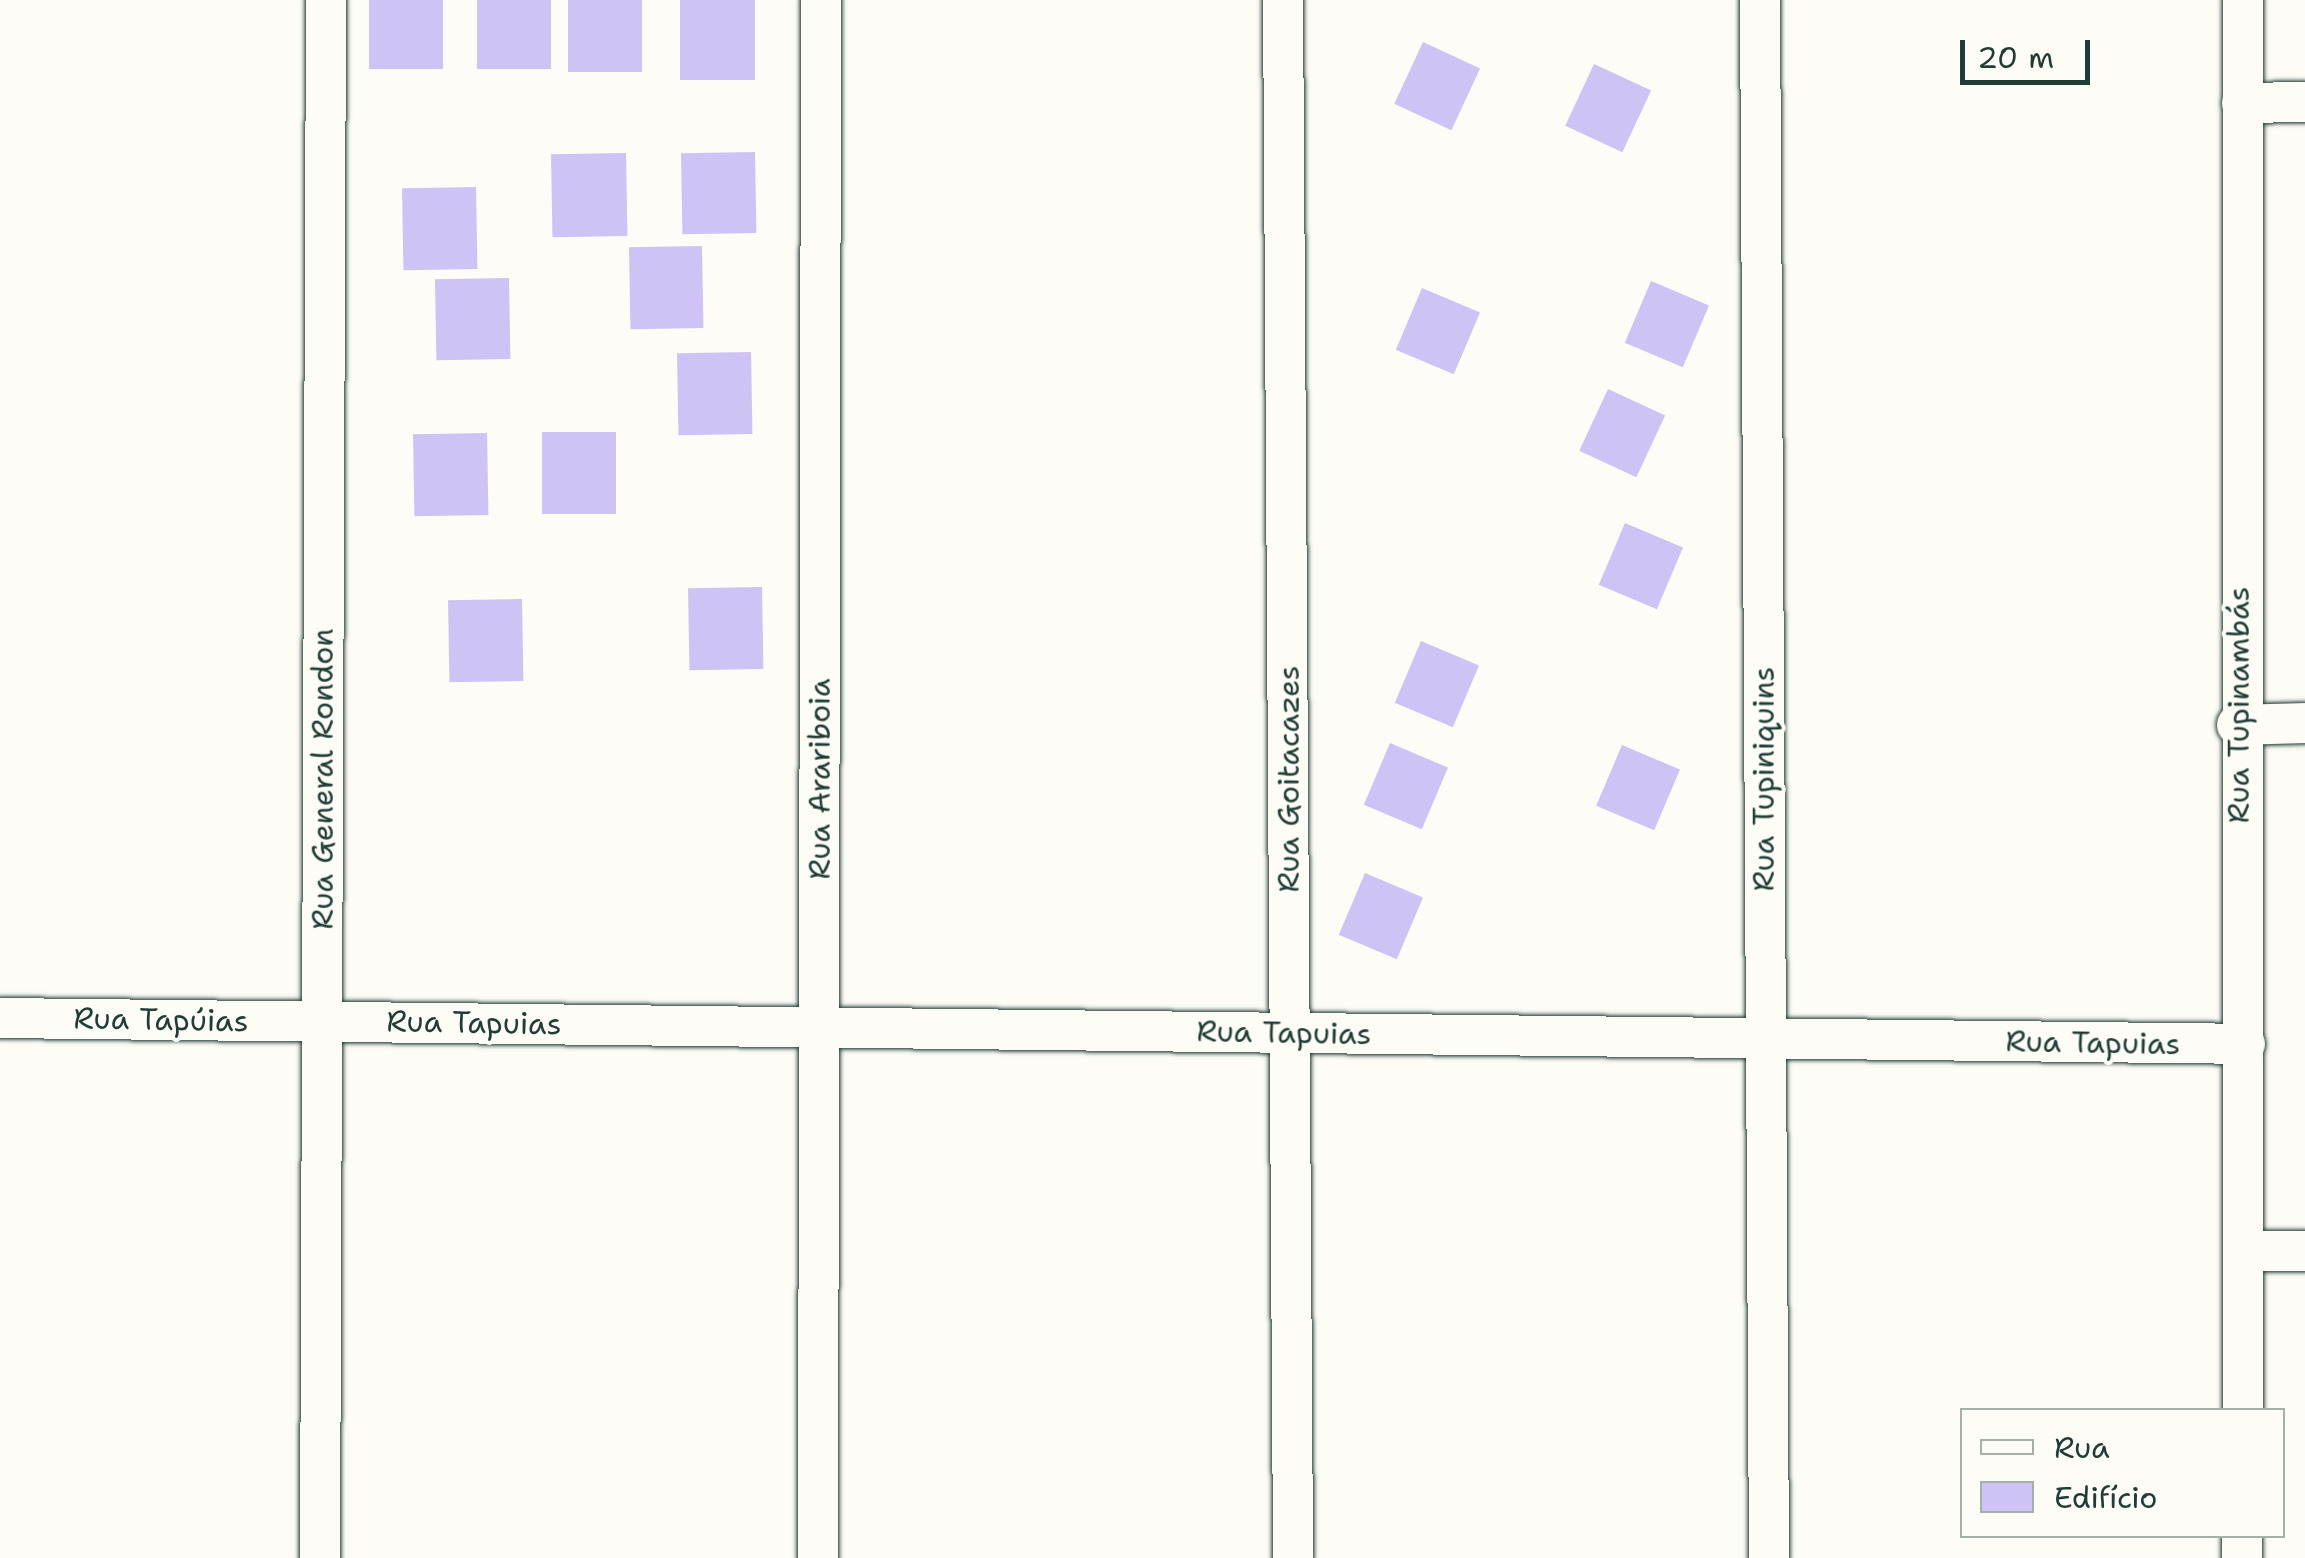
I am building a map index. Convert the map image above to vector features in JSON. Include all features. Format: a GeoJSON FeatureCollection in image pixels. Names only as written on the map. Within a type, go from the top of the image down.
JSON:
{"type":"FeatureCollection","features":[{"type":"Feature","properties":{"kind":"street","name":"Rua General Rondon"},"geometry":{"type":"LineString","coordinates":[[320,1558],[326,0]]}},
{"type":"Feature","properties":{"kind":"street","name":"Rua Arariboia"},"geometry":{"type":"LineString","coordinates":[[818,1558],[821,0]]}},
{"type":"Feature","properties":{"kind":"street","name":"Rua Goitacazes"},"geometry":{"type":"LineString","coordinates":[[1283,0],[1292,1558]]}},
{"type":"Feature","properties":{"kind":"street","name":"Rua Tupiniquins"},"geometry":{"type":"LineString","coordinates":[[1760,0],[1770,1558]]}},
{"type":"Feature","properties":{"kind":"street","name":"Rua Tupinambás"},"geometry":{"type":"LineString","coordinates":[[2243,0],[2237,724],[2245,1044],[2243,1408]]}},
{"type":"Feature","properties":{"kind":"street"},"geometry":{"type":"LineString","coordinates":[[2242,103],[2305,102]]}},
{"type":"Feature","properties":{"kind":"street"},"geometry":{"type":"LineString","coordinates":[[2237,724],[2305,723]]}},
{"type":"Feature","properties":{"kind":"street","name":"Rua Tapúias"},"geometry":{"type":"LineString","coordinates":[[0,1018],[322,1022]]}},
{"type":"Feature","properties":{"kind":"street","name":"Rua Tapuias"},"geometry":{"type":"LineString","coordinates":[[322,1022],[2245,1044]]}},
{"type":"Feature","properties":{"kind":"street"},"geometry":{"type":"LineString","coordinates":[[2244,1251],[2305,1251]]}},
{"type":"Feature","properties":{"kind":"building"},"geometry":{"type":"Polygon","coordinates":[[[369,0],[443,0],[443,69],[369,69],[369,0]]]}},
{"type":"Feature","properties":{"kind":"building"},"geometry":{"type":"Polygon","coordinates":[[[477,0],[551,0],[551,69],[477,69],[477,0]]]}},
{"type":"Feature","properties":{"kind":"building"},"geometry":{"type":"Polygon","coordinates":[[[568,0],[642,0],[642,72],[568,72],[568,0]]]}},
{"type":"Feature","properties":{"kind":"building"},"geometry":{"type":"Polygon","coordinates":[[[680,0],[755,0],[755,80],[680,80],[680,0]]]}},
{"type":"Feature","properties":{"kind":"building"},"geometry":{"type":"Polygon","coordinates":[[[1423,42],[1480,69],[1451,130],[1394,104],[1423,42]]]}},
{"type":"Feature","properties":{"kind":"building"},"geometry":{"type":"Polygon","coordinates":[[[1594,64],[1651,91],[1622,152],[1565,126],[1594,64]]]}},
{"type":"Feature","properties":{"kind":"building"},"geometry":{"type":"Polygon","coordinates":[[[755,152],[756,233],[682,234],[681,153],[755,152]]]}},
{"type":"Feature","properties":{"kind":"building"},"geometry":{"type":"Polygon","coordinates":[[[626,153],[627,236],[552,237],[551,154],[626,153]]]}},
{"type":"Feature","properties":{"kind":"building"},"geometry":{"type":"Polygon","coordinates":[[[476,187],[477,269],[403,270],[402,188],[476,187]]]}},
{"type":"Feature","properties":{"kind":"building"},"geometry":{"type":"Polygon","coordinates":[[[702,246],[703,328],[630,329],[629,247],[702,246]]]}},
{"type":"Feature","properties":{"kind":"building"},"geometry":{"type":"Polygon","coordinates":[[[509,278],[510,359],[436,360],[435,279],[509,278]]]}},
{"type":"Feature","properties":{"kind":"building"},"geometry":{"type":"Polygon","coordinates":[[[1651,281],[1709,306],[1683,367],[1625,343],[1651,281]]]}},
{"type":"Feature","properties":{"kind":"building"},"geometry":{"type":"Polygon","coordinates":[[[1422,288],[1480,313],[1454,374],[1396,350],[1422,288]]]}},
{"type":"Feature","properties":{"kind":"building"},"geometry":{"type":"Polygon","coordinates":[[[751,352],[752,434],[678,435],[677,353],[751,352]]]}},
{"type":"Feature","properties":{"kind":"building"},"geometry":{"type":"Polygon","coordinates":[[[1608,389],[1665,416],[1636,477],[1579,451],[1608,389]]]}},
{"type":"Feature","properties":{"kind":"building"},"geometry":{"type":"Polygon","coordinates":[[[542,432],[616,432],[616,514],[542,514],[542,432]]]}},
{"type":"Feature","properties":{"kind":"building"},"geometry":{"type":"Polygon","coordinates":[[[487,433],[488,515],[414,516],[413,434],[487,433]]]}},
{"type":"Feature","properties":{"kind":"building"},"geometry":{"type":"Polygon","coordinates":[[[1625,523],[1683,548],[1657,609],[1599,585],[1625,523]]]}},
{"type":"Feature","properties":{"kind":"building"},"geometry":{"type":"Polygon","coordinates":[[[762,587],[763,669],[689,670],[688,588],[762,587]]]}},
{"type":"Feature","properties":{"kind":"building"},"geometry":{"type":"Polygon","coordinates":[[[522,599],[523,681],[449,682],[448,600],[522,599]]]}},
{"type":"Feature","properties":{"kind":"building"},"geometry":{"type":"Polygon","coordinates":[[[1421,641],[1479,666],[1453,727],[1395,703],[1421,641]]]}},
{"type":"Feature","properties":{"kind":"building"},"geometry":{"type":"Polygon","coordinates":[[[1390,743],[1448,768],[1422,829],[1364,805],[1390,743]]]}},
{"type":"Feature","properties":{"kind":"building"},"geometry":{"type":"Polygon","coordinates":[[[1622,745],[1680,770],[1654,830],[1596,806],[1622,745]]]}},
{"type":"Feature","properties":{"kind":"building"},"geometry":{"type":"Polygon","coordinates":[[[1365,873],[1423,898],[1397,959],[1339,935],[1365,873]]]}}]}
